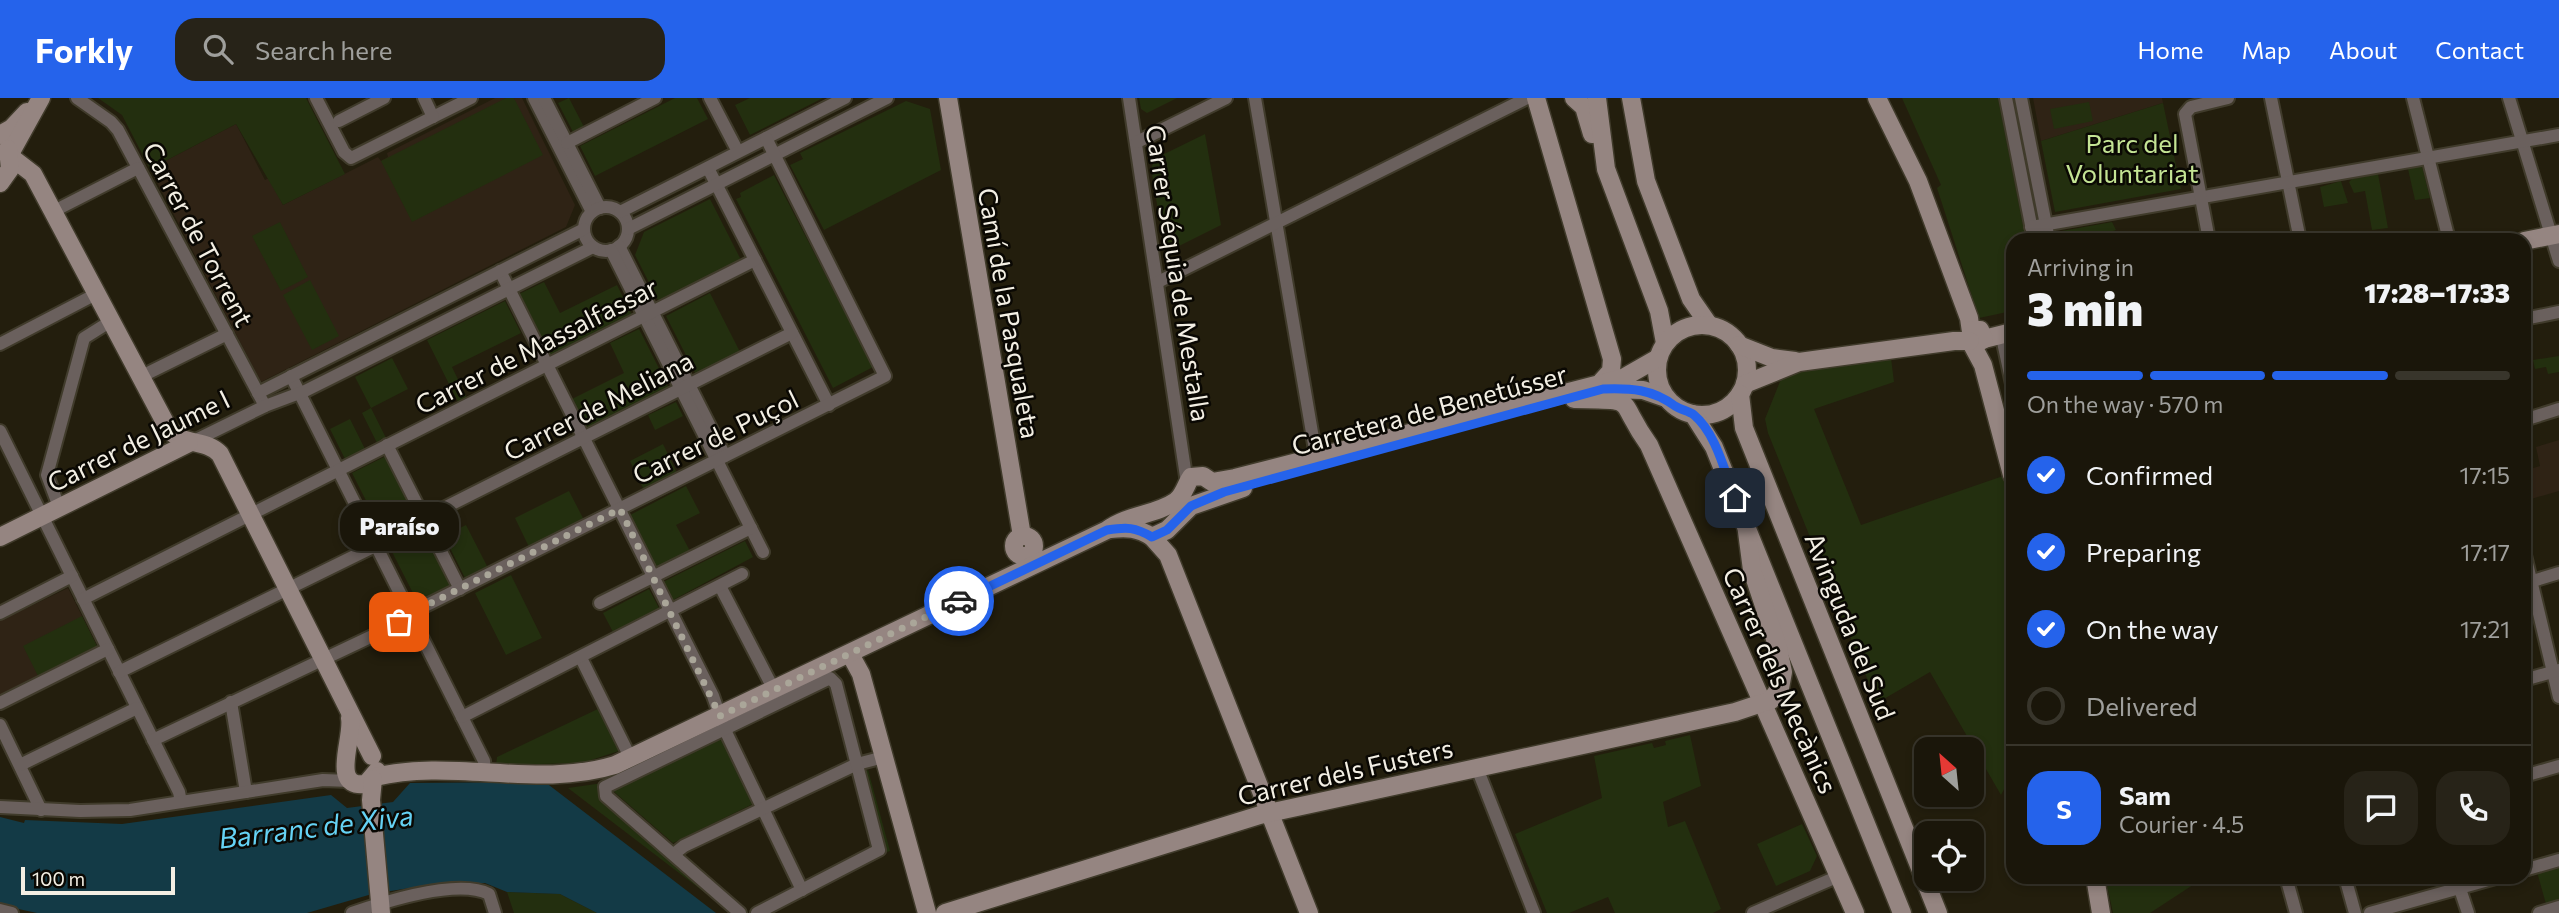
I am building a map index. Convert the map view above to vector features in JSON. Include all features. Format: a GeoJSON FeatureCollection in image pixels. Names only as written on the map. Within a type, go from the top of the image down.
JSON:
{"type":"FeatureCollection","features":[{"type":"Feature","properties":{"kind":"street"},"geometry":{"type":"LineString","coordinates":[[0,135],[22,119],[39,98]]}},
{"type":"Feature","properties":{"kind":"street"},"geometry":{"type":"LineString","coordinates":[[38,184],[2,181],[10,169],[7,151],[39,98]]}},
{"type":"Feature","properties":{"kind":"street","name":"Carrer de Torrent"},"geometry":{"type":"LineString","coordinates":[[77,98],[111,122],[265,407]]}},
{"type":"Feature","properties":{"kind":"street"},"geometry":{"type":"LineString","coordinates":[[316,98],[346,156],[353,158],[471,98]]}},
{"type":"Feature","properties":{"kind":"street"},"geometry":{"type":"LineString","coordinates":[[339,121],[360,103],[384,98]]}},
{"type":"Feature","properties":{"kind":"street"},"geometry":{"type":"LineString","coordinates":[[424,98],[433,117]]}},
{"type":"Feature","properties":{"kind":"street"},"geometry":{"type":"LineString","coordinates":[[534,98],[596,210]]}},
{"type":"Feature","properties":{"kind":"street"},"geometry":{"type":"LineString","coordinates":[[544,98],[596,210]]}},
{"type":"Feature","properties":{"kind":"street"},"geometry":{"type":"LineString","coordinates":[[567,143],[655,98]]}},
{"type":"Feature","properties":{"kind":"street"},"geometry":{"type":"LineString","coordinates":[[710,98],[736,146]]}},
{"type":"Feature","properties":{"kind":"street"},"geometry":{"type":"LineString","coordinates":[[596,210],[620,212],[845,98]]}},
{"type":"Feature","properties":{"kind":"street","name":"Camí de la Pasqualeta"},"geometry":{"type":"LineString","coordinates":[[948,98],[1022,536],[1017,540],[1015,549],[1018,554],[1030,560]]}},
{"type":"Feature","properties":{"kind":"street","name":"Carrer Séquia de Mestalla"},"geometry":{"type":"LineString","coordinates":[[1129,98],[1184,455],[1202,484]]}},
{"type":"Feature","properties":{"kind":"street"},"geometry":{"type":"LineString","coordinates":[[1137,142],[1226,98]]}},
{"type":"Feature","properties":{"kind":"street"},"geometry":{"type":"LineString","coordinates":[[1255,98],[1316,456]]}},
{"type":"Feature","properties":{"kind":"street"},"geometry":{"type":"LineString","coordinates":[[1158,282],[1527,98]]}},
{"type":"Feature","properties":{"kind":"street"},"geometry":{"type":"LineString","coordinates":[[1536,98],[1612,359],[1611,370],[1602,381]]}},
{"type":"Feature","properties":{"kind":"street"},"geometry":{"type":"LineString","coordinates":[[1574,98],[1584,107],[1590,120],[1596,150],[1606,169],[1659,311],[1662,351],[1657,372],[1666,398],[1683,411],[1693,414],[1719,411],[1742,389],[1798,362]]}},
{"type":"Feature","properties":{"kind":"street"},"geometry":{"type":"LineString","coordinates":[[1597,98],[1606,169]]}},
{"type":"Feature","properties":{"kind":"street"},"geometry":{"type":"LineString","coordinates":[[1631,98],[1639,155],[1649,191],[1691,299],[1709,325],[1731,336],[1745,357],[1742,389]]}},
{"type":"Feature","properties":{"kind":"street"},"geometry":{"type":"LineString","coordinates":[[1877,98],[1917,181],[1981,336],[2006,375]]}},
{"type":"Feature","properties":{"kind":"street"},"geometry":{"type":"LineString","coordinates":[[2006,98],[2032,233],[2046,224],[2559,135]]}},
{"type":"Feature","properties":{"kind":"street"},"geometry":{"type":"LineString","coordinates":[[2021,98],[2048,233]]}},
{"type":"Feature","properties":{"kind":"street"},"geometry":{"type":"LineString","coordinates":[[2208,233],[2185,114],[2191,107],[2228,98]]}},
{"type":"Feature","properties":{"kind":"street"},"geometry":{"type":"LineString","coordinates":[[2271,98],[2299,233]]}},
{"type":"Feature","properties":{"kind":"street"},"geometry":{"type":"LineString","coordinates":[[2413,98],[2447,233]]}},
{"type":"Feature","properties":{"kind":"street"},"geometry":{"type":"LineString","coordinates":[[2509,98],[2555,235],[2559,261]]}},
{"type":"Feature","properties":{"kind":"street"},"geometry":{"type":"LineString","coordinates":[[615,248],[628,229],[881,99]]}},
{"type":"Feature","properties":{"kind":"street"},"geometry":{"type":"LineString","coordinates":[[766,138],[775,155]]}},
{"type":"Feature","properties":{"kind":"street"},"geometry":{"type":"LineString","coordinates":[[7,151],[33,174],[172,434],[217,451],[349,711],[352,734],[371,803],[381,903]]}},
{"type":"Feature","properties":{"kind":"street","name":"Carrer de Puçol"},"geometry":{"type":"LineString","coordinates":[[153,740],[323,660],[883,378],[886,373],[775,155]]}},
{"type":"Feature","properties":{"kind":"street"},"geometry":{"type":"LineString","coordinates":[[54,211],[138,168]]}},
{"type":"Feature","properties":{"kind":"street"},"geometry":{"type":"LineString","coordinates":[[708,168],[829,405]]}},
{"type":"Feature","properties":{"kind":"street"},"geometry":{"type":"LineString","coordinates":[[596,210],[584,229],[593,247],[615,248]]}},
{"type":"Feature","properties":{"kind":"street"},"geometry":{"type":"LineString","coordinates":[[620,212],[628,229]]}},
{"type":"Feature","properties":{"kind":"street","name":"Carrer de Jaume I"},"geometry":{"type":"LineString","coordinates":[[258,393],[584,229]]}},
{"type":"Feature","properties":{"kind":"street"},"geometry":{"type":"LineString","coordinates":[[2531,240],[2555,235]]}},
{"type":"Feature","properties":{"kind":"street","name":"Carrer de Jaume I"},"geometry":{"type":"LineString","coordinates":[[0,537],[265,407],[300,393],[593,247]]}},
{"type":"Feature","properties":{"kind":"street"},"geometry":{"type":"LineString","coordinates":[[615,248],[721,458],[763,552]]}},
{"type":"Feature","properties":{"kind":"street","name":"Carrer de Massalfassar"},"geometry":{"type":"LineString","coordinates":[[83,599],[755,260]]}},
{"type":"Feature","properties":{"kind":"street"},"geometry":{"type":"LineString","coordinates":[[500,271],[671,612],[802,890]]}},
{"type":"Feature","properties":{"kind":"street"},"geometry":{"type":"LineString","coordinates":[[0,344],[96,294]]}},
{"type":"Feature","properties":{"kind":"street"},"geometry":{"type":"LineString","coordinates":[[2531,317],[2559,312]]}},
{"type":"Feature","properties":{"kind":"street"},"geometry":{"type":"LineString","coordinates":[[59,507],[47,475],[80,351],[84,338],[111,321]]}},
{"type":"Feature","properties":{"kind":"street"},"geometry":{"type":"LineString","coordinates":[[1662,351],[1685,328],[1709,325]]}},
{"type":"Feature","properties":{"kind":"street","name":"Carrer de Meliana"},"geometry":{"type":"LineString","coordinates":[[424,518],[792,333]]}},
{"type":"Feature","properties":{"kind":"street"},"geometry":{"type":"LineString","coordinates":[[140,377],[227,334]]}},
{"type":"Feature","properties":{"kind":"street"},"geometry":{"type":"LineString","coordinates":[[1739,345],[1772,358],[1798,362],[1981,336]]}},
{"type":"Feature","properties":{"kind":"street"},"geometry":{"type":"LineString","coordinates":[[1981,336],[1983,365],[2006,452]]}},
{"type":"Feature","properties":{"kind":"street","name":"Carretera de Benetússer"},"geometry":{"type":"LineString","coordinates":[[1152,527],[1176,501],[1202,484],[1235,478],[1628,376],[1662,351]]}},
{"type":"Feature","properties":{"kind":"street"},"geometry":{"type":"LineString","coordinates":[[291,376],[484,761],[485,771]]}},
{"type":"Feature","properties":{"kind":"street","name":"Carretera de Benetússer"},"geometry":{"type":"LineString","coordinates":[[674,854],[606,796],[604,790],[607,785],[722,722],[774,690],[856,651],[1030,560],[1107,530],[1152,527],[1182,512],[1202,484],[1325,463],[1574,399],[1603,389],[1626,388],[1666,398]]}},
{"type":"Feature","properties":{"kind":"street","name":"Avinguda del Sud"},"geometry":{"type":"LineString","coordinates":[[1742,389],[1744,428],[1938,913]]}},
{"type":"Feature","properties":{"kind":"street","name":"Carrer dels Mecànics"},"geometry":{"type":"LineString","coordinates":[[1574,399],[1607,398],[1621,401],[1630,408],[1855,913]]}},
{"type":"Feature","properties":{"kind":"street"},"geometry":{"type":"LineString","coordinates":[[2531,418],[2559,409]]}},
{"type":"Feature","properties":{"kind":"street"},"geometry":{"type":"LineString","coordinates":[[1693,414],[1712,441],[1902,913]]}},
{"type":"Feature","properties":{"kind":"street"},"geometry":{"type":"LineString","coordinates":[[0,431],[4,450],[42,516],[179,792],[181,802]]}},
{"type":"Feature","properties":{"kind":"street"},"geometry":{"type":"LineString","coordinates":[[387,445],[460,589]]}},
{"type":"Feature","properties":{"kind":"street","name":"Carrer dels Fusters"},"geometry":{"type":"LineString","coordinates":[[945,913],[1270,813],[1477,768],[1760,696],[1782,680],[1778,649],[1752,570],[1746,524]]}},
{"type":"Feature","properties":{"kind":"street"},"geometry":{"type":"LineString","coordinates":[[1152,527],[1168,555],[1309,913]]}},
{"type":"Feature","properties":{"kind":"street"},"geometry":{"type":"LineString","coordinates":[[600,603],[751,528]]}},
{"type":"Feature","properties":{"kind":"street"},"geometry":{"type":"LineString","coordinates":[[119,672],[377,545]]}},
{"type":"Feature","properties":{"kind":"street"},"geometry":{"type":"LineString","coordinates":[[2531,582],[2559,573]]}},
{"type":"Feature","properties":{"kind":"street"},"geometry":{"type":"LineString","coordinates":[[462,717],[742,574]]}},
{"type":"Feature","properties":{"kind":"street"},"geometry":{"type":"LineString","coordinates":[[0,612],[72,576]]}},
{"type":"Feature","properties":{"kind":"street"},"geometry":{"type":"LineString","coordinates":[[720,586],[774,690]]}},
{"type":"Feature","properties":{"kind":"street"},"geometry":{"type":"LineString","coordinates":[[2531,595],[2556,671],[2559,697]]}},
{"type":"Feature","properties":{"kind":"street"},"geometry":{"type":"LineString","coordinates":[[0,703],[108,649]]}},
{"type":"Feature","properties":{"kind":"street"},"geometry":{"type":"LineString","coordinates":[[856,651],[927,913]]}},
{"type":"Feature","properties":{"kind":"street"},"geometry":{"type":"LineString","coordinates":[[581,658],[631,759]]}},
{"type":"Feature","properties":{"kind":"street"},"geometry":{"type":"LineString","coordinates":[[2531,678],[2556,671]]}},
{"type":"Feature","properties":{"kind":"street","name":"Carretera de Benetússer"},"geometry":{"type":"LineString","coordinates":[[0,807],[108,811],[323,780],[362,771],[583,773],[631,759],[826,679],[833,680],[857,764]]}},
{"type":"Feature","properties":{"kind":"street"},"geometry":{"type":"LineString","coordinates":[[232,702],[246,792]]}},
{"type":"Feature","properties":{"kind":"street"},"geometry":{"type":"LineString","coordinates":[[20,765],[137,708]]}},
{"type":"Feature","properties":{"kind":"street"},"geometry":{"type":"LineString","coordinates":[[0,725],[41,810]]}},
{"type":"Feature","properties":{"kind":"street"},"geometry":{"type":"LineString","coordinates":[[740,913],[674,854],[684,846],[857,764],[884,757]]}},
{"type":"Feature","properties":{"kind":"street"},"geometry":{"type":"LineString","coordinates":[[757,913],[879,850],[857,764]]}},
{"type":"Feature","properties":{"kind":"street"},"geometry":{"type":"LineString","coordinates":[[2531,774],[2559,766]]}},
{"type":"Feature","properties":{"kind":"street"},"geometry":{"type":"LineString","coordinates":[[1477,768],[1534,913]]}},
{"type":"Feature","properties":{"kind":"street"},"geometry":{"type":"LineString","coordinates":[[18,808],[28,785]]}},
{"type":"Feature","properties":{"kind":"street"},"geometry":{"type":"LineString","coordinates":[[2531,866],[2559,860]]}},
{"type":"Feature","properties":{"kind":"street"},"geometry":{"type":"LineString","coordinates":[[1753,913],[1839,876]]}},
{"type":"Feature","properties":{"kind":"street"},"geometry":{"type":"LineString","coordinates":[[2096,884],[2101,913]]}},
{"type":"Feature","properties":{"kind":"street"},"geometry":{"type":"LineString","coordinates":[[2288,884],[2296,913]]}},
{"type":"Feature","properties":{"kind":"street"},"geometry":{"type":"LineString","coordinates":[[2348,884],[2359,913],[2455,884]]}},
{"type":"Feature","properties":{"kind":"street"},"geometry":{"type":"LineString","coordinates":[[2458,884],[2468,913]]}},
{"type":"Feature","properties":{"kind":"street"},"geometry":{"type":"LineString","coordinates":[[352,913],[381,903],[441,890],[478,890],[489,894],[495,913]]}},
{"type":"Feature","properties":{"kind":"street"},"geometry":{"type":"LineString","coordinates":[[2540,913],[2559,907]]}},
{"type":"Feature","properties":{"kind":"street"},"geometry":{"type":"LineString","coordinates":[[0,910],[12,913]]}},
{"type":"Feature","properties":{"kind":"shaded area"},"geometry":{"type":"Polygon","coordinates":[[[495,98],[522,98],[575,205],[566,227],[261,382],[150,169],[236,124],[265,180],[269,178],[283,205],[378,157],[381,161],[388,157],[387,153],[495,98]]]}},
{"type":"Feature","properties":{"kind":"shaded area"},"geometry":{"type":"Polygon","coordinates":[[[2033,98],[2162,98],[2163,103],[2041,141],[2033,98]]]}},
{"type":"Feature","properties":{"kind":"shaded area"},"geometry":{"type":"Polygon","coordinates":[[[2559,440],[2559,491],[2531,499],[2531,469],[2540,466],[2536,447],[2559,440]]]}},
{"type":"Feature","properties":{"kind":"shaded area"},"geometry":{"type":"Polygon","coordinates":[[[68,588],[97,646],[0,695],[0,621],[68,588]]]}},
{"type":"Feature","properties":{"kind":"green space"},"geometry":{"type":"Polygon","coordinates":[[[98,98],[306,98],[345,174],[283,205],[236,124],[150,169],[122,115],[98,98]]]}},
{"type":"Feature","properties":{"kind":"green space"},"geometry":{"type":"Polygon","coordinates":[[[506,98],[514,98],[543,155],[412,222],[381,161],[506,98]]]}},
{"type":"Feature","properties":{"kind":"green space"},"geometry":{"type":"Polygon","coordinates":[[[569,98],[584,127],[573,132],[558,103],[569,98]]]}},
{"type":"Feature","properties":{"kind":"green space"},"geometry":{"type":"Polygon","coordinates":[[[675,98],[697,98],[708,119],[595,176],[580,146],[675,98]]]}},
{"type":"Feature","properties":{"kind":"green space"},"geometry":{"type":"Polygon","coordinates":[[[750,98],[823,98],[750,135],[735,105],[750,98]]]}},
{"type":"Feature","properties":{"kind":"green space"},"geometry":{"type":"Polygon","coordinates":[[[1139,98],[1177,98],[1147,113],[1141,109],[1139,98]]]}},
{"type":"Feature","properties":{"kind":"green space"},"geometry":{"type":"Polygon","coordinates":[[[1902,98],[1998,98],[2025,233],[2006,233],[2006,312],[1979,318],[1937,188],[1941,185],[1902,98]]]}},
{"type":"Feature","properties":{"kind":"green space"},"geometry":{"type":"Polygon","coordinates":[[[906,101],[930,109],[941,170],[824,230],[790,165],[803,159],[800,153],[906,101]]]}},
{"type":"Feature","properties":{"kind":"green space"},"geometry":{"type":"Polygon","coordinates":[[[2089,102],[2093,121],[2054,129],[2050,109],[2089,102]]]}},
{"type":"Feature","properties":{"kind":"green space","name":"Parc del Voluntariat"},"geometry":{"type":"Polygon","coordinates":[[[2163,103],[2181,189],[2055,212],[2041,141],[2163,103]]]}},
{"type":"Feature","properties":{"kind":"green space"},"geometry":{"type":"Polygon","coordinates":[[[1205,134],[1221,225],[1165,253],[1151,168],[1156,158],[1205,134]]]}},
{"type":"Feature","properties":{"kind":"green space"},"geometry":{"type":"Polygon","coordinates":[[[2422,166],[2430,198],[2415,200],[2408,169],[2422,166]]]}},
{"type":"Feature","properties":{"kind":"green space"},"geometry":{"type":"Polygon","coordinates":[[[2378,174],[2388,228],[2372,230],[2365,191],[2354,193],[2349,182],[2378,174]]]}},
{"type":"Feature","properties":{"kind":"green space"},"geometry":{"type":"Polygon","coordinates":[[[774,175],[873,367],[833,388],[736,199],[741,197],[740,193],[774,175]]]}},
{"type":"Feature","properties":{"kind":"green space"},"geometry":{"type":"Polygon","coordinates":[[[2341,181],[2348,203],[2324,207],[2320,187],[2341,181]]]}},
{"type":"Feature","properties":{"kind":"green space"},"geometry":{"type":"Polygon","coordinates":[[[710,199],[741,260],[659,302],[635,255],[644,232],[710,199]]]}},
{"type":"Feature","properties":{"kind":"green space"},"geometry":{"type":"Polygon","coordinates":[[[280,222],[308,277],[281,291],[252,236],[280,222]]]}},
{"type":"Feature","properties":{"kind":"green space"},"geometry":{"type":"Polygon","coordinates":[[[2112,222],[2116,230],[2108,233],[2056,232],[2112,222]]]}},
{"type":"Feature","properties":{"kind":"green space"},"geometry":{"type":"Polygon","coordinates":[[[310,280],[339,336],[312,350],[283,295],[310,280]]]}},
{"type":"Feature","properties":{"kind":"green space"},"geometry":{"type":"Polygon","coordinates":[[[544,282],[560,313],[617,285],[632,315],[550,356],[519,294],[544,282]]]}},
{"type":"Feature","properties":{"kind":"green space"},"geometry":{"type":"Polygon","coordinates":[[[710,293],[740,352],[696,375],[666,316],[710,293]]]}},
{"type":"Feature","properties":{"kind":"green space"},"geometry":{"type":"Polygon","coordinates":[[[505,301],[521,333],[452,367],[467,398],[458,402],[427,340],[505,301]]]}},
{"type":"Feature","properties":{"kind":"green space"},"geometry":{"type":"Polygon","coordinates":[[[639,329],[669,388],[587,429],[572,399],[624,373],[610,343],[639,329]]]}},
{"type":"Feature","properties":{"kind":"green space"},"geometry":{"type":"Polygon","coordinates":[[[2559,356],[2559,372],[2548,374],[2546,367],[2535,369],[2533,360],[2559,356]]]}},
{"type":"Feature","properties":{"kind":"green space"},"geometry":{"type":"Polygon","coordinates":[[[392,358],[408,389],[371,408],[355,377],[392,358]]]}},
{"type":"Feature","properties":{"kind":"green space"},"geometry":{"type":"Polygon","coordinates":[[[1891,358],[1894,382],[1814,409],[1861,525],[2006,475],[2006,785],[2001,795],[1984,766],[1984,737],[1968,737],[1930,672],[1877,703],[1768,433],[1765,419],[1781,379],[1799,372],[1891,358]]]}},
{"type":"Feature","properties":{"kind":"green space"},"geometry":{"type":"Polygon","coordinates":[[[676,402],[683,416],[655,430],[648,415],[676,402]]]}},
{"type":"Feature","properties":{"kind":"green space"},"geometry":{"type":"Polygon","coordinates":[[[371,408],[386,438],[377,443],[362,413],[371,408]]]}},
{"type":"Feature","properties":{"kind":"green space"},"geometry":{"type":"Polygon","coordinates":[[[350,419],[365,449],[345,459],[330,429],[350,419]]]}},
{"type":"Feature","properties":{"kind":"green space"},"geometry":{"type":"Polygon","coordinates":[[[663,444],[677,473],[644,490],[630,461],[663,444]]]}},
{"type":"Feature","properties":{"kind":"green space"},"geometry":{"type":"Polygon","coordinates":[[[386,456],[451,587],[418,603],[352,473],[386,456]]]}},
{"type":"Feature","properties":{"kind":"green space"},"geometry":{"type":"Polygon","coordinates":[[[686,486],[700,513],[676,525],[690,551],[656,568],[630,515],[686,486]]]}},
{"type":"Feature","properties":{"kind":"green space"},"geometry":{"type":"Polygon","coordinates":[[[569,491],[584,520],[529,547],[515,518],[569,491]]]}},
{"type":"Feature","properties":{"kind":"green space"},"geometry":{"type":"Polygon","coordinates":[[[466,525],[488,568],[466,580],[444,536],[466,525]]]}},
{"type":"Feature","properties":{"kind":"green space"},"geometry":{"type":"Polygon","coordinates":[[[745,541],[753,557],[673,600],[663,582],[745,541]]]}},
{"type":"Feature","properties":{"kind":"green space"},"geometry":{"type":"Polygon","coordinates":[[[511,575],[542,638],[506,655],[475,593],[511,575]]]}},
{"type":"Feature","properties":{"kind":"green space"},"geometry":{"type":"Polygon","coordinates":[[[649,589],[659,608],[613,632],[603,613],[649,589]]]}},
{"type":"Feature","properties":{"kind":"green space"},"geometry":{"type":"Polygon","coordinates":[[[82,616],[97,646],[38,676],[23,646],[82,616]]]}},
{"type":"Feature","properties":{"kind":"green space"},"geometry":{"type":"Polygon","coordinates":[[[602,707],[614,730],[619,751],[582,763],[496,765],[497,757],[602,707]]]}},
{"type":"Feature","properties":{"kind":"green space"},"geometry":{"type":"Polygon","coordinates":[[[1690,735],[1701,786],[1663,802],[1668,827],[1685,821],[1721,909],[1713,913],[1615,913],[1608,897],[1569,913],[1547,913],[1515,834],[1602,798],[1594,756],[1652,743],[1654,748],[1666,745],[1665,741],[1690,735]]]}},
{"type":"Feature","properties":{"kind":"green space"},"geometry":{"type":"Polygon","coordinates":[[[721,738],[753,804],[673,843],[612,790],[721,738]]]}},
{"type":"Feature","properties":{"kind":"green space"},"geometry":{"type":"Polygon","coordinates":[[[868,770],[890,851],[884,853],[863,773],[868,770]]]}},
{"type":"Feature","properties":{"kind":"green space"},"geometry":{"type":"Polygon","coordinates":[[[603,783],[600,788],[721,905],[568,788],[603,783]]]}},
{"type":"Feature","properties":{"kind":"green space"},"geometry":{"type":"Polygon","coordinates":[[[1802,824],[1817,856],[1810,871],[1776,886],[1757,844],[1802,824]]]}},
{"type":"Feature","properties":{"kind":"green space"},"geometry":{"type":"Polygon","coordinates":[[[2559,866],[2559,900],[2546,904],[2537,872],[2559,866]]]}},
{"type":"Feature","properties":{"kind":"green space"},"geometry":{"type":"Polygon","coordinates":[[[2107,884],[2194,884],[2150,913],[2113,913],[2107,884]]]}},
{"type":"Feature","properties":{"kind":"green space"},"geometry":{"type":"Polygon","coordinates":[[[507,892],[560,894],[597,913],[514,913],[507,892]]]}},
{"type":"Feature","properties":{"kind":"water","name":"Barranc de Xiva"},"geometry":{"type":"Polygon","coordinates":[[[545,782],[716,913],[597,913],[560,894],[507,892],[485,883],[435,884],[372,894],[307,913],[37,913],[0,905],[0,817],[24,823],[25,820],[122,824],[331,795],[347,808],[393,802],[410,783],[545,782]]]}},
{"type":"Feature","properties":{"kind":"way so far"},"geometry":{"type":"LineString","coordinates":[[399,622],[417,610],[620,509],[713,696],[720,716],[959,601]]}},
{"type":"Feature","properties":{"kind":"place","name":"Paraíso"},"geometry":{"type":"Point","coordinates":[399,622]}},
{"type":"Feature","properties":{"kind":"route"},"geometry":{"type":"LineString","coordinates":[[959,601],[1107,530],[1126,527],[1143,530],[1152,537],[1167,530],[1175,519],[1191,506],[1224,492],[1325,463],[1556,404],[1603,389],[1643,390],[1666,398],[1683,411],[1693,414],[1706,429],[1735,498]]}}]}
